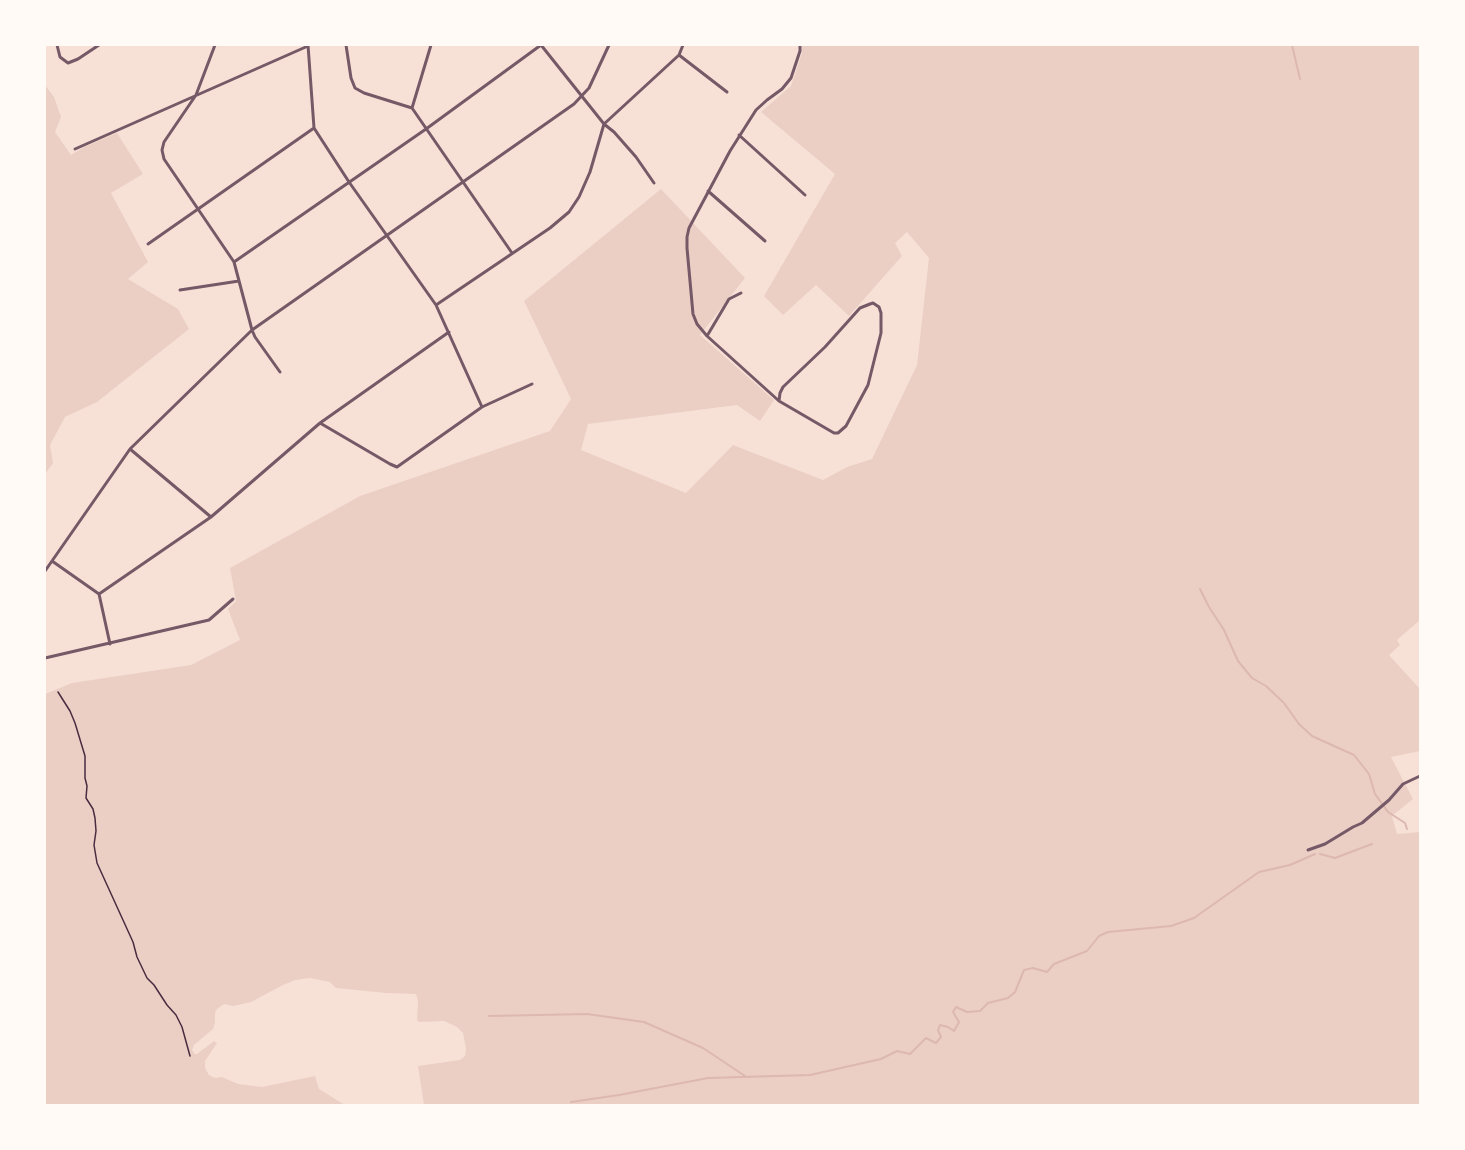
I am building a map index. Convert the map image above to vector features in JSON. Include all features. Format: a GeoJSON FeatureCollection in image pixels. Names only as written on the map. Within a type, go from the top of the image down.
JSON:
{"type":"FeatureCollection","features":[{"type":"Feature","properties":{"kind":"street"},"geometry":{"type":"LineString","coordinates":[[57,45],[60,57],[68,63],[99,45]]}},
{"type":"Feature","properties":{"kind":"street"},"geometry":{"type":"LineString","coordinates":[[216,45],[196,95],[164,142],[162,150],[164,159],[234,262],[252,330],[280,372]]}},
{"type":"Feature","properties":{"kind":"street"},"geometry":{"type":"LineString","coordinates":[[75,149],[308,45],[314,128],[349,182],[436,305],[482,407]]}},
{"type":"Feature","properties":{"kind":"street"},"geometry":{"type":"LineString","coordinates":[[346,45],[351,78],[355,88],[412,108],[512,253]]}},
{"type":"Feature","properties":{"kind":"street"},"geometry":{"type":"LineString","coordinates":[[412,108],[431,45]]}},
{"type":"Feature","properties":{"kind":"street"},"geometry":{"type":"LineString","coordinates":[[234,262],[426,129],[541,45],[604,124],[636,157],[654,183]]}},
{"type":"Feature","properties":{"kind":"street"},"geometry":{"type":"LineString","coordinates":[[45,571],[130,449],[252,330],[574,104],[589,88],[609,45]]}},
{"type":"Feature","properties":{"kind":"street"},"geometry":{"type":"LineString","coordinates":[[436,305],[564,217],[573,207],[590,172],[604,124],[679,55],[683,45]]}},
{"type":"Feature","properties":{"kind":"street"},"geometry":{"type":"LineString","coordinates":[[779,401],[783,387],[825,347],[860,308],[870,303],[879,307],[881,333],[868,385],[846,426],[836,433],[779,401],[707,336],[697,324],[694,317],[687,248],[689,228],[739,135],[756,110],[782,89],[791,78],[801,51],[800,45]]}},
{"type":"Feature","properties":{"kind":"street"},"geometry":{"type":"LineString","coordinates":[[679,55],[727,92]]}},
{"type":"Feature","properties":{"kind":"street"},"geometry":{"type":"LineString","coordinates":[[148,244],[314,128]]}},
{"type":"Feature","properties":{"kind":"street"},"geometry":{"type":"LineString","coordinates":[[739,135],[805,195]]}},
{"type":"Feature","properties":{"kind":"street"},"geometry":{"type":"LineString","coordinates":[[708,191],[765,241]]}},
{"type":"Feature","properties":{"kind":"street"},"geometry":{"type":"LineString","coordinates":[[180,290],[238,281]]}},
{"type":"Feature","properties":{"kind":"street"},"geometry":{"type":"LineString","coordinates":[[707,336],[729,298],[741,293]]}},
{"type":"Feature","properties":{"kind":"street"},"geometry":{"type":"LineString","coordinates":[[99,594],[211,517],[320,423],[448,332]]}},
{"type":"Feature","properties":{"kind":"street"},"geometry":{"type":"LineString","coordinates":[[320,423],[397,467],[482,407],[532,384]]}},
{"type":"Feature","properties":{"kind":"street"},"geometry":{"type":"LineString","coordinates":[[130,449],[211,517]]}},
{"type":"Feature","properties":{"kind":"street"},"geometry":{"type":"LineString","coordinates":[[52,561],[99,594],[110,644]]}},
{"type":"Feature","properties":{"kind":"street"},"geometry":{"type":"LineString","coordinates":[[45,658],[208,620],[232,599]]}},
{"type":"Feature","properties":{"kind":"street"},"geometry":{"type":"LineString","coordinates":[[1308,850],[1325,844],[1362,823],[1389,800],[1403,784],[1418,777]]}},
{"type":"Feature","properties":{"kind":"path"},"geometry":{"type":"LineString","coordinates":[[58,692],[70,711],[85,756],[86,798],[93,809],[95,818],[94,845],[97,862],[147,978],[154,984],[182,1027],[190,1056]]}},
{"type":"Feature","properties":{"kind":"shaded area"},"geometry":{"type":"Polygon","coordinates":[[[802,45],[1420,45],[1420,620],[1397,640],[1400,645],[1389,655],[1420,689],[1420,751],[1391,757],[1413,799],[1392,816],[1397,834],[1420,832],[1420,1105],[424,1105],[418,1066],[460,1060],[465,1056],[466,1049],[463,1033],[457,1027],[444,1021],[419,1022],[416,994],[336,988],[330,982],[310,978],[295,980],[251,1002],[233,1006],[224,1004],[215,1013],[213,1029],[194,1045],[192,1050],[197,1054],[214,1041],[217,1043],[205,1061],[205,1068],[209,1075],[215,1078],[222,1077],[238,1084],[262,1087],[315,1076],[319,1089],[345,1105],[45,1105],[45,694],[72,683],[191,665],[240,640],[228,609],[236,601],[230,568],[360,496],[550,431],[571,399],[524,301],[661,189],[745,278],[700,335],[774,400],[760,421],[737,405],[588,424],[581,450],[686,493],[733,445],[823,480],[847,467],[872,459],[917,365],[929,258],[907,232],[895,243],[902,256],[849,316],[816,285],[783,315],[764,296],[835,174],[761,112],[791,86],[802,53],[802,45]]]}},
{"type":"Feature","properties":{"kind":"shaded area"},"geometry":{"type":"Polygon","coordinates":[[[45,85],[54,97],[61,117],[55,132],[71,155],[117,133],[143,174],[111,193],[148,262],[128,279],[178,309],[189,329],[97,402],[65,417],[50,445],[53,463],[45,474],[45,85]]]}},
{"type":"Feature","properties":{"kind":"waterway"},"geometry":{"type":"LineString","coordinates":[[1292,45],[1300,79]]}},
{"type":"Feature","properties":{"kind":"waterway"},"geometry":{"type":"LineString","coordinates":[[1200,589],[1224,630],[1238,661],[1252,678],[1266,686],[1284,703],[1299,724],[1312,736],[1354,755],[1369,774],[1375,794],[1388,812],[1405,823],[1407,829]]}},
{"type":"Feature","properties":{"kind":"waterway"},"geometry":{"type":"LineString","coordinates":[[1320,854],[1335,858],[1372,844]]}},
{"type":"Feature","properties":{"kind":"waterway"},"geometry":{"type":"LineString","coordinates":[[571,1102],[708,1078],[810,1075],[881,1059],[897,1051],[910,1054],[926,1038],[936,1043],[941,1037],[938,1030],[940,1025],[954,1031],[959,1022],[953,1012],[956,1007],[967,1012],[980,1011],[988,1003],[1008,998],[1015,992],[1024,970],[1033,968],[1047,972],[1054,964],[1087,951],[1099,936],[1108,932],[1171,926],[1194,918],[1259,872],[1290,865],[1315,854]]}},
{"type":"Feature","properties":{"kind":"waterway"},"geometry":{"type":"LineString","coordinates":[[489,1016],[587,1014],[644,1022],[703,1048],[745,1076]]}}]}
